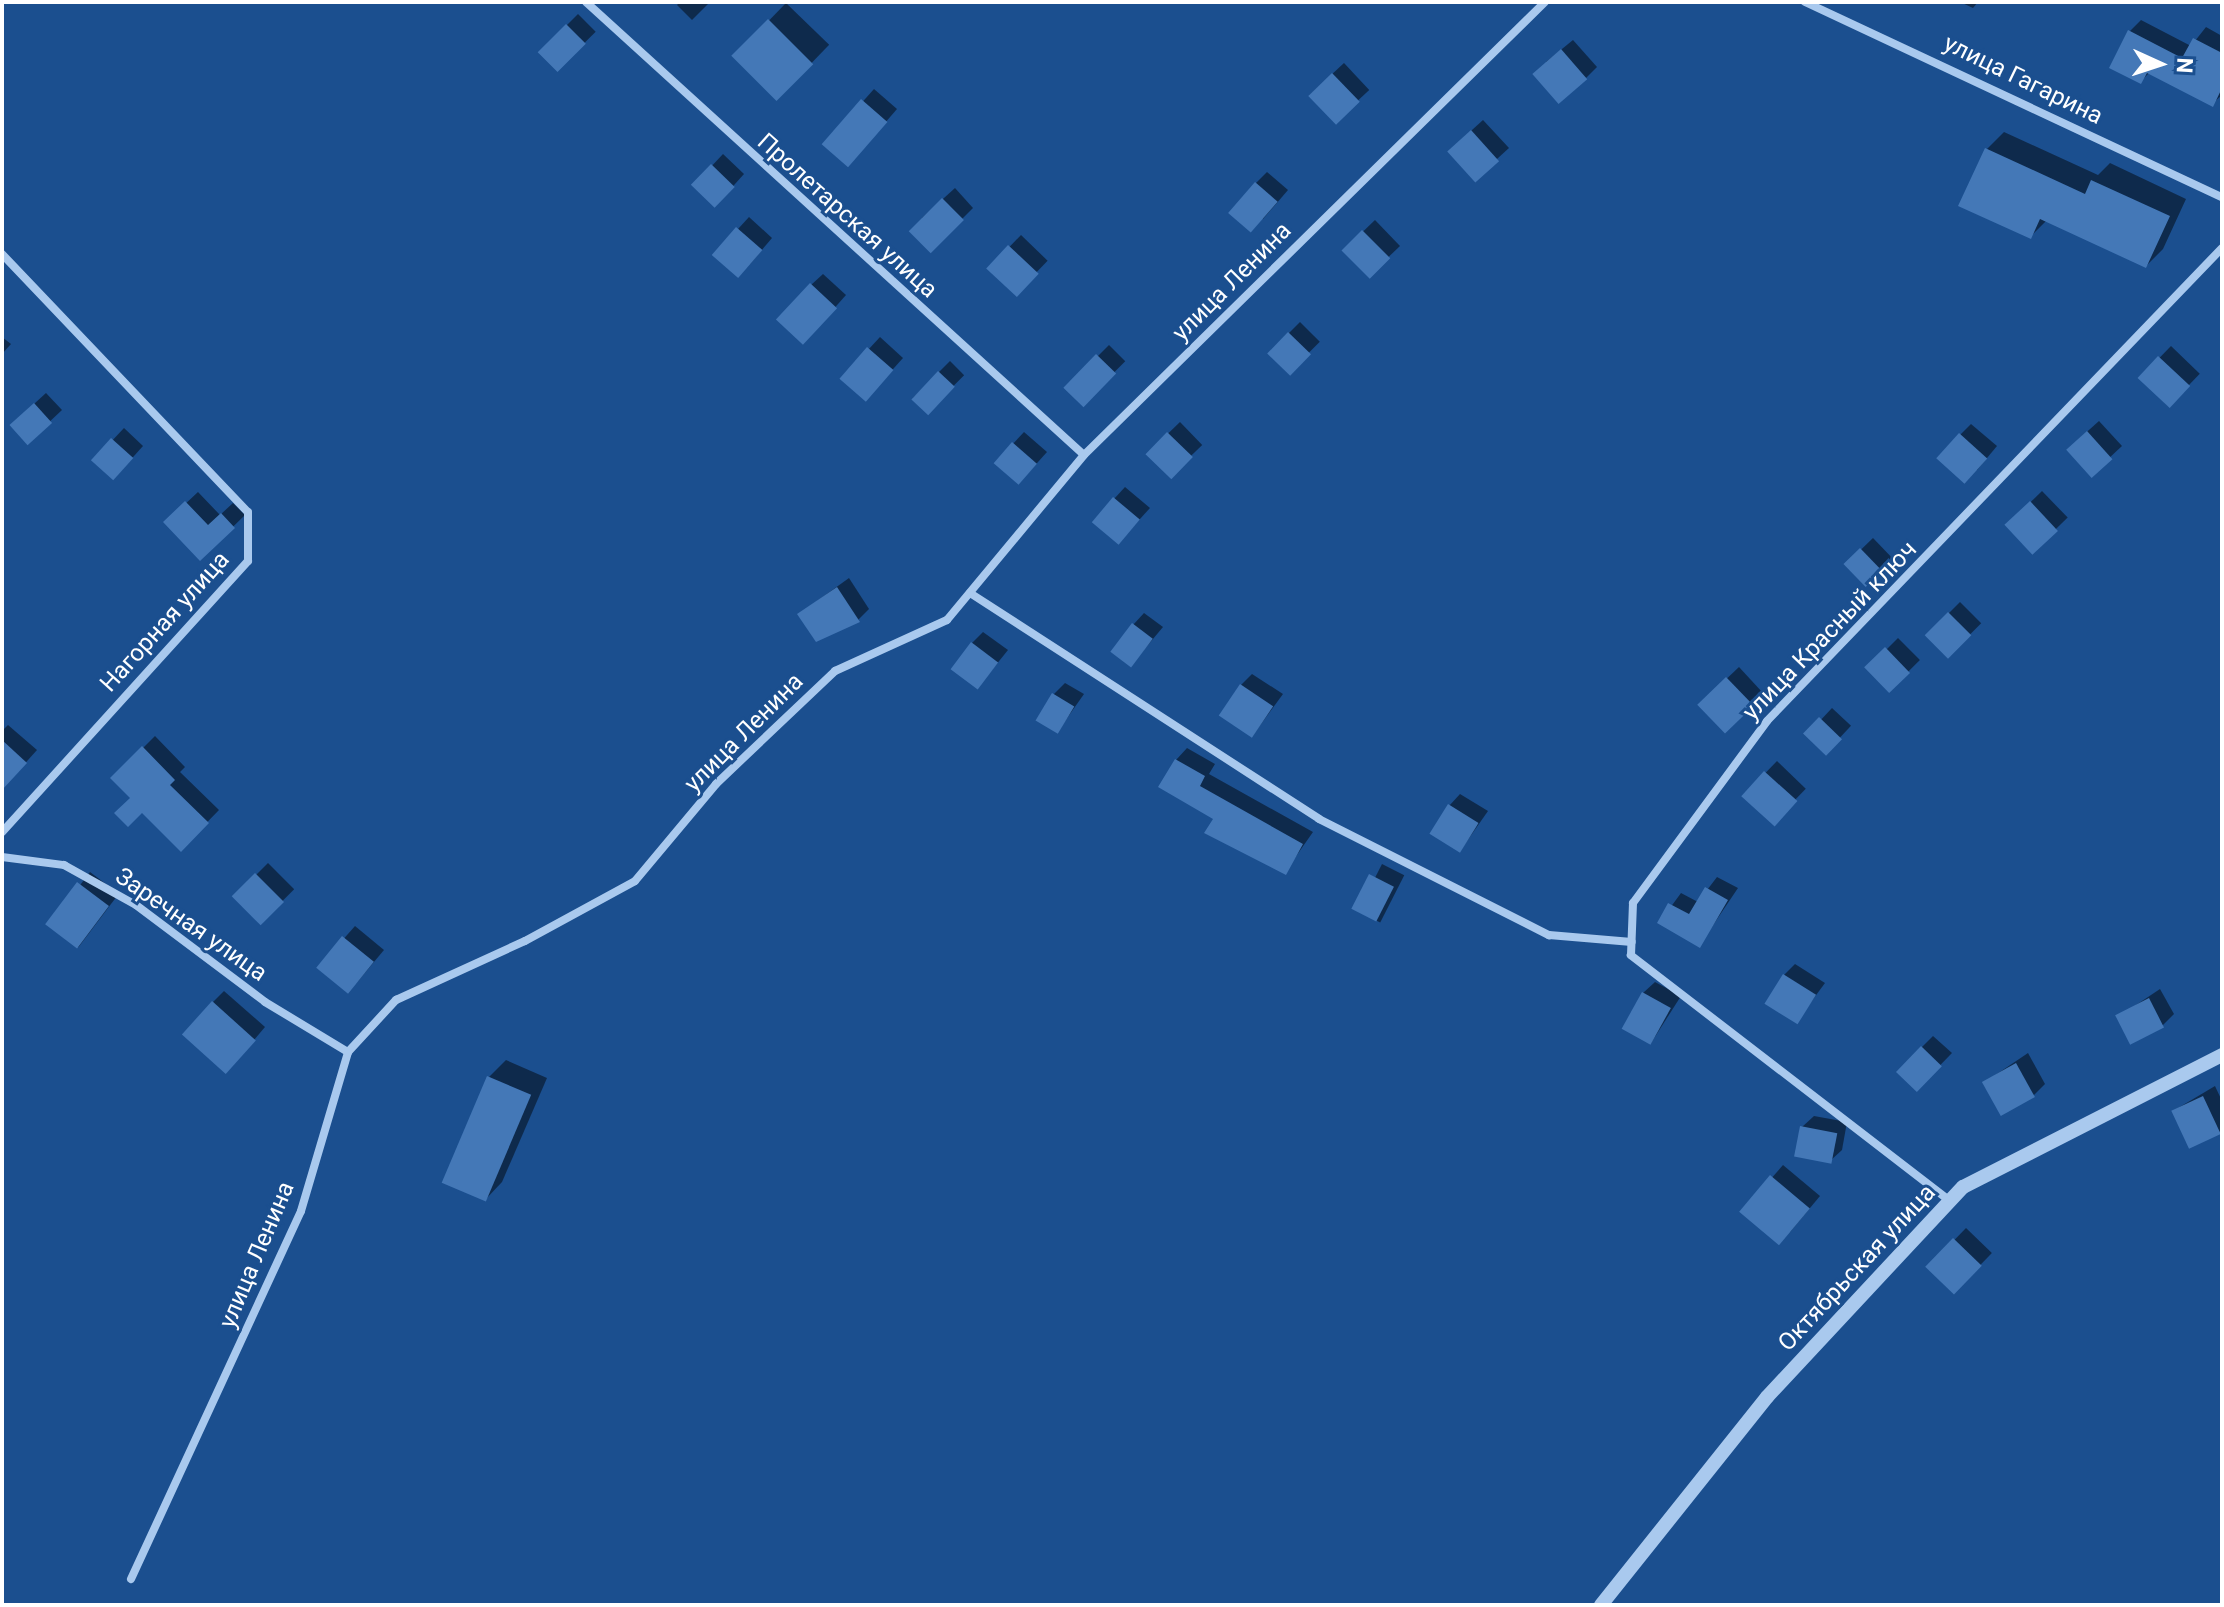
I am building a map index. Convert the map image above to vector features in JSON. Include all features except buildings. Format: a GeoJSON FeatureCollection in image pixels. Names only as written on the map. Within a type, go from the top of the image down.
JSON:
{"type":"FeatureCollection","features":[{"type":"Feature","properties":{"kind":"street","name":"Пролетарская улица"},"geometry":{"type":"LineString","coordinates":[[586,2],[1084,455]]}},
{"type":"Feature","properties":{"kind":"street","name":"улица Ленина"},"geometry":{"type":"LineString","coordinates":[[131,1579],[301,1211],[348,1052],[396,1000],[525,941],[635,881],[716,784],[835,671],[947,620],[1084,455],[1545,2]]}},
{"type":"Feature","properties":{"kind":"street","name":"улица Гагарина"},"geometry":{"type":"LineString","coordinates":[[1805,2],[2222,197]]}},
{"type":"Feature","properties":{"kind":"street","name":"улица Красный ключ"},"geometry":{"type":"LineString","coordinates":[[1632,942],[1633,903],[1767,721],[2222,248]]}},
{"type":"Feature","properties":{"kind":"street","name":"Нагорная улица"},"geometry":{"type":"LineString","coordinates":[[2,254],[248,512],[248,561],[2,832]]}},
{"type":"Feature","properties":{"kind":"street"},"geometry":{"type":"LineString","coordinates":[[970,593],[1319,819],[1549,935],[1632,942],[1631,955],[1950,1201]]}},
{"type":"Feature","properties":{"kind":"street","name":"Заречная улица"},"geometry":{"type":"LineString","coordinates":[[2,857],[64,865],[124,898],[265,1002],[348,1052]]}},
{"type":"Feature","properties":{"kind":"street","name":"Октябрьская улица"},"geometry":{"type":"LineString","coordinates":[[1601,1605],[1767,1397],[1963,1187],[2222,1055]]}}]}
